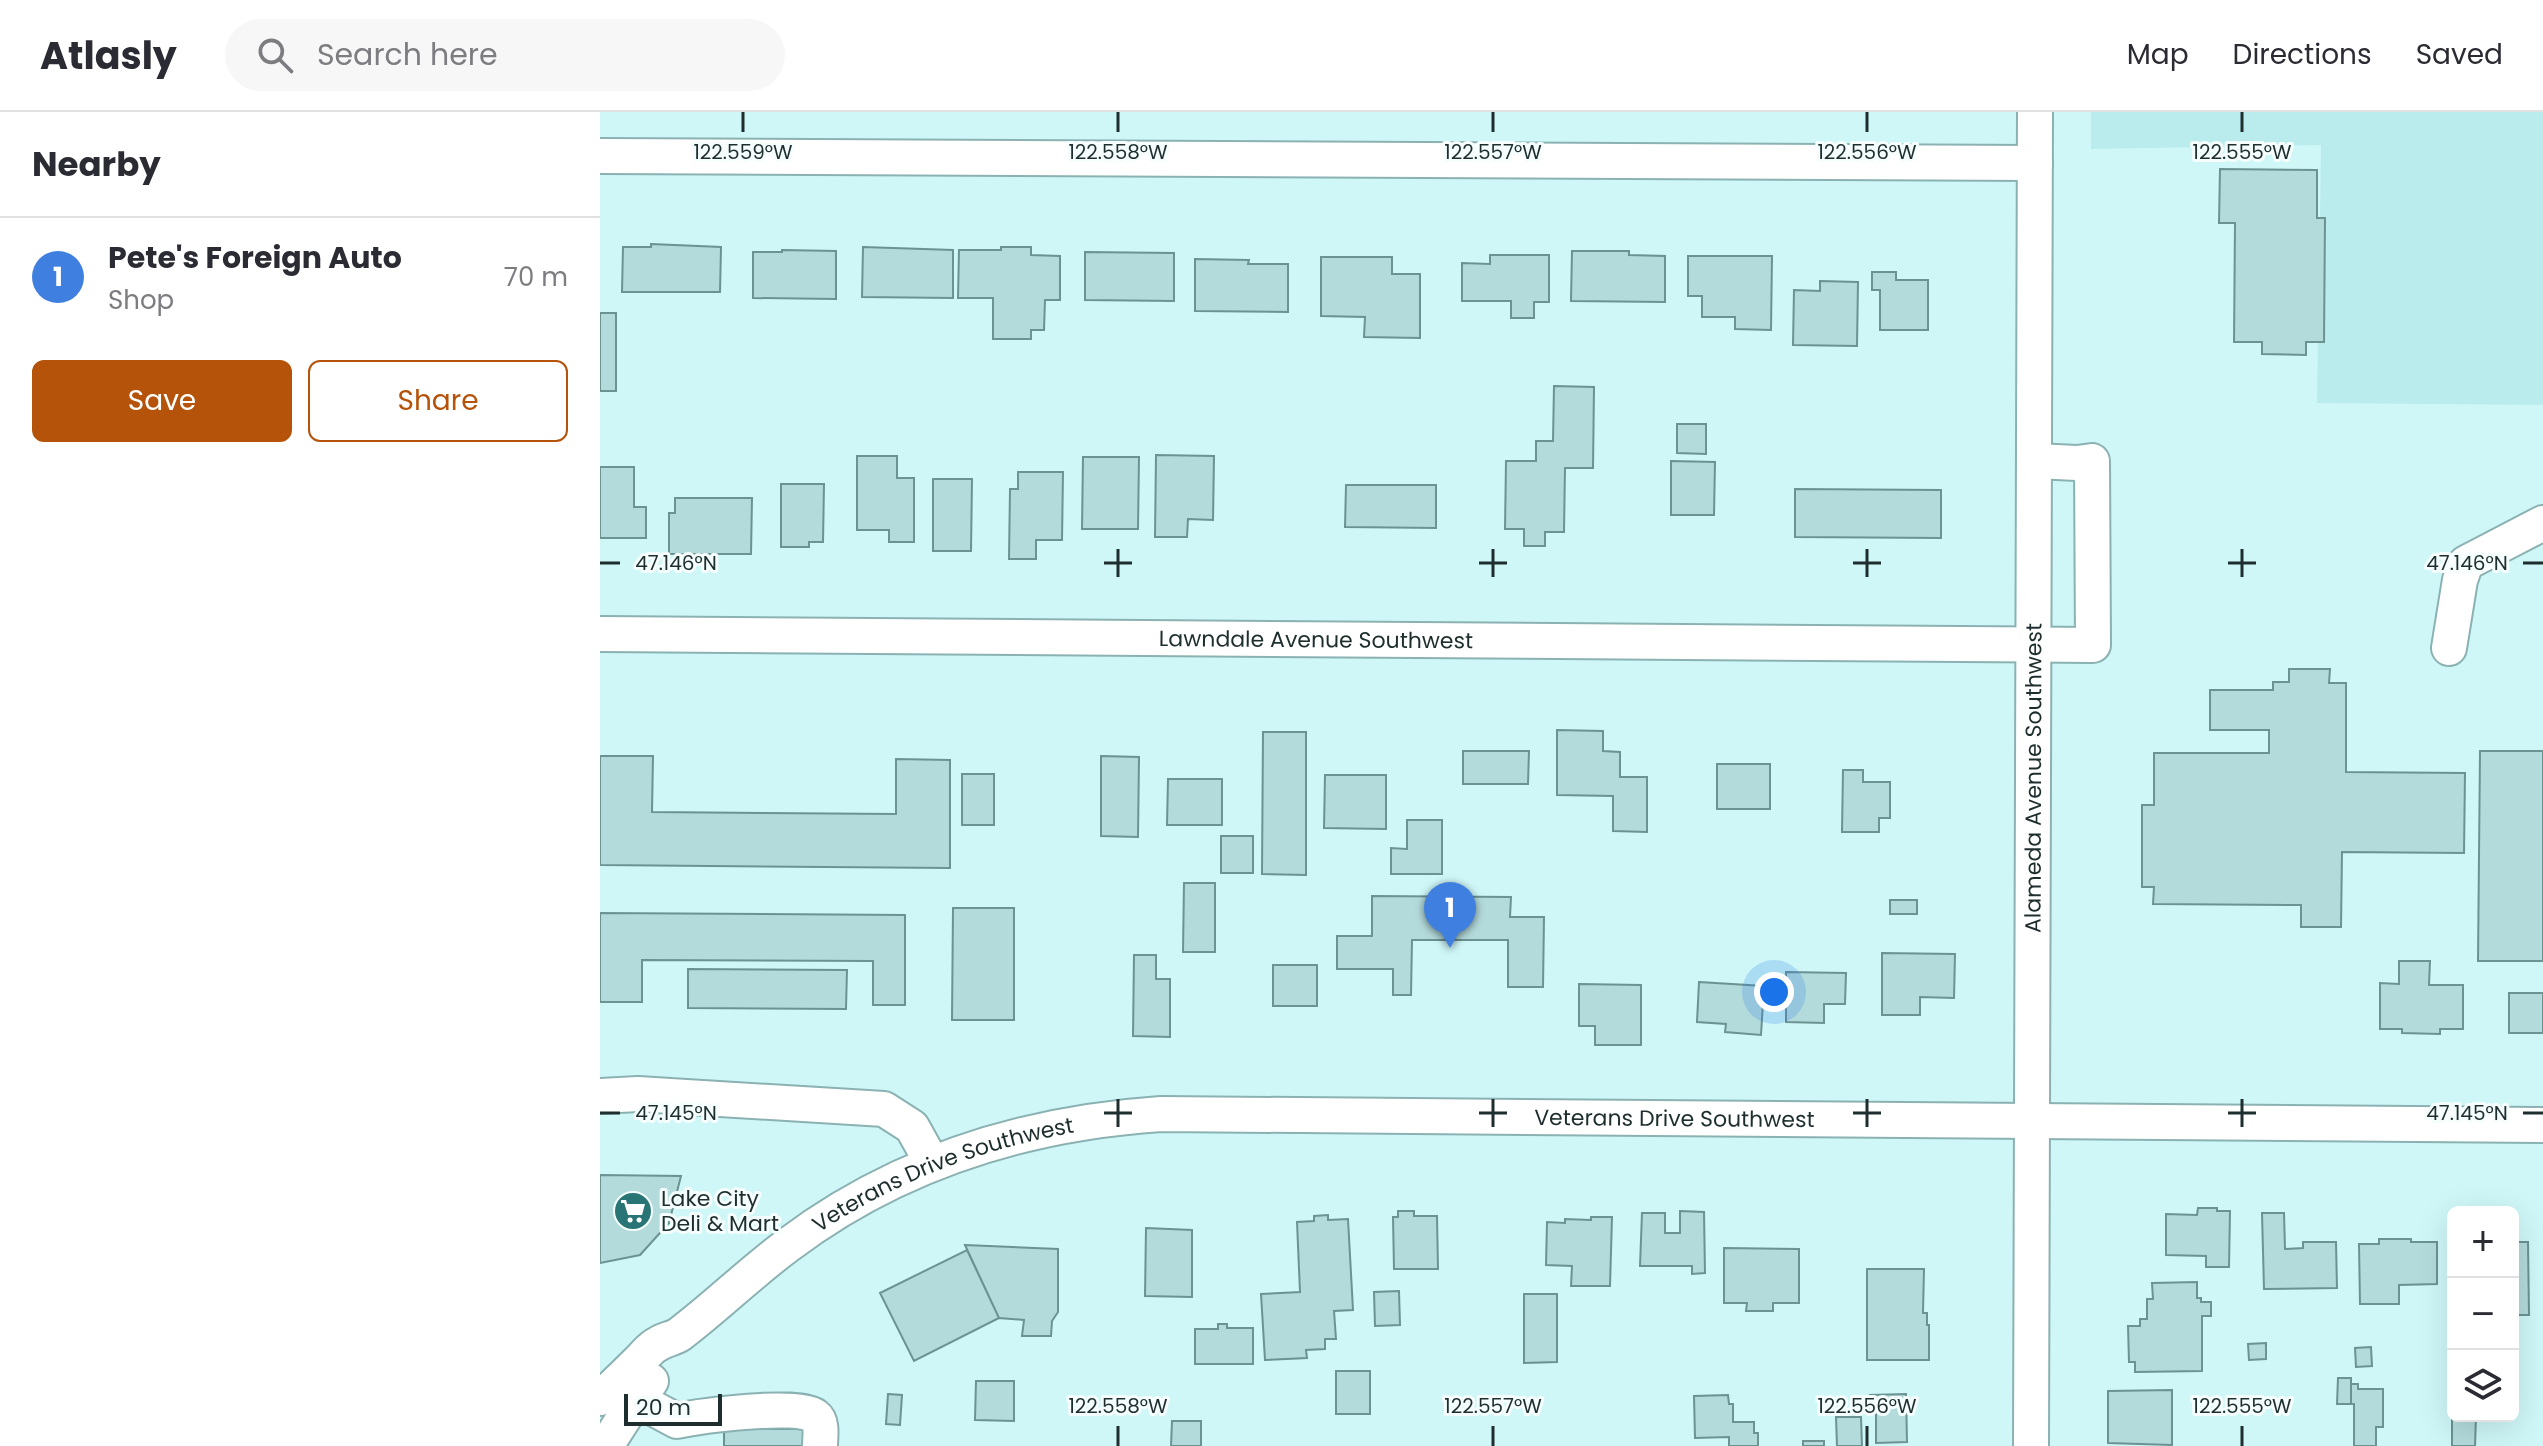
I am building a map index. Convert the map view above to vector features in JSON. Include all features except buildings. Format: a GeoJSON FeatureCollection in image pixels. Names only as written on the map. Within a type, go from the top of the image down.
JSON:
{"type":"FeatureCollection","features":[{"type":"Feature","properties":{"kind":"street","name":"Alameda Avenue Southwest"},"geometry":{"type":"LineString","coordinates":[[2031,1446],[2035,112]]}},
{"type":"Feature","properties":{"kind":"street"},"geometry":{"type":"LineString","coordinates":[[600,156],[2035,163]]}},
{"type":"Feature","properties":{"kind":"street","name":"Lawndale Avenue Southwest"},"geometry":{"type":"LineString","coordinates":[[600,634],[2093,645],[2092,461],[2035,461]]}},
{"type":"Feature","properties":{"kind":"street"},"geometry":{"type":"LineString","coordinates":[[2449,648],[2460,580],[2466,563],[2543,523]]}},
{"type":"Feature","properties":{"kind":"street"},"geometry":{"type":"LineString","coordinates":[[600,1096],[638,1094],[884,1109],[912,1127],[932,1163]]}},
{"type":"Feature","properties":{"kind":"street","name":"Veterans Drive Southwest"},"geometry":{"type":"LineString","coordinates":[[600,1398],[657,1344],[677,1337],[790,1243],[841,1210],[932,1163],[997,1140],[1059,1125],[1113,1117],[1161,1114],[2543,1125]]}},
{"type":"Feature","properties":{"kind":"street","name":"Veterans Drive Southwest"},"geometry":{"type":"LineString","coordinates":[[606,1446],[636,1399],[672,1355],[677,1337]]}},
{"type":"Feature","properties":{"kind":"street"},"geometry":{"type":"LineString","coordinates":[[636,1399],[676,1434],[711,1414],[801,1411],[815,1416],[820,1425],[820,1446]]}},
{"type":"Feature","properties":{"kind":"shaded area"},"geometry":{"type":"Polygon","coordinates":[[[2091,112],[2543,112],[2543,405],[2317,403],[2321,145],[2091,149],[2091,112]]]}},
{"type":"Feature","properties":{"kind":"place","name":"Pete's Foreign Auto"},"geometry":{"type":"Point","coordinates":[1450,948]}},
{"type":"Feature","properties":{"kind":"place","name":"Lake City Deli & Mart"},"geometry":{"type":"Point","coordinates":[633,1211]}}]}
